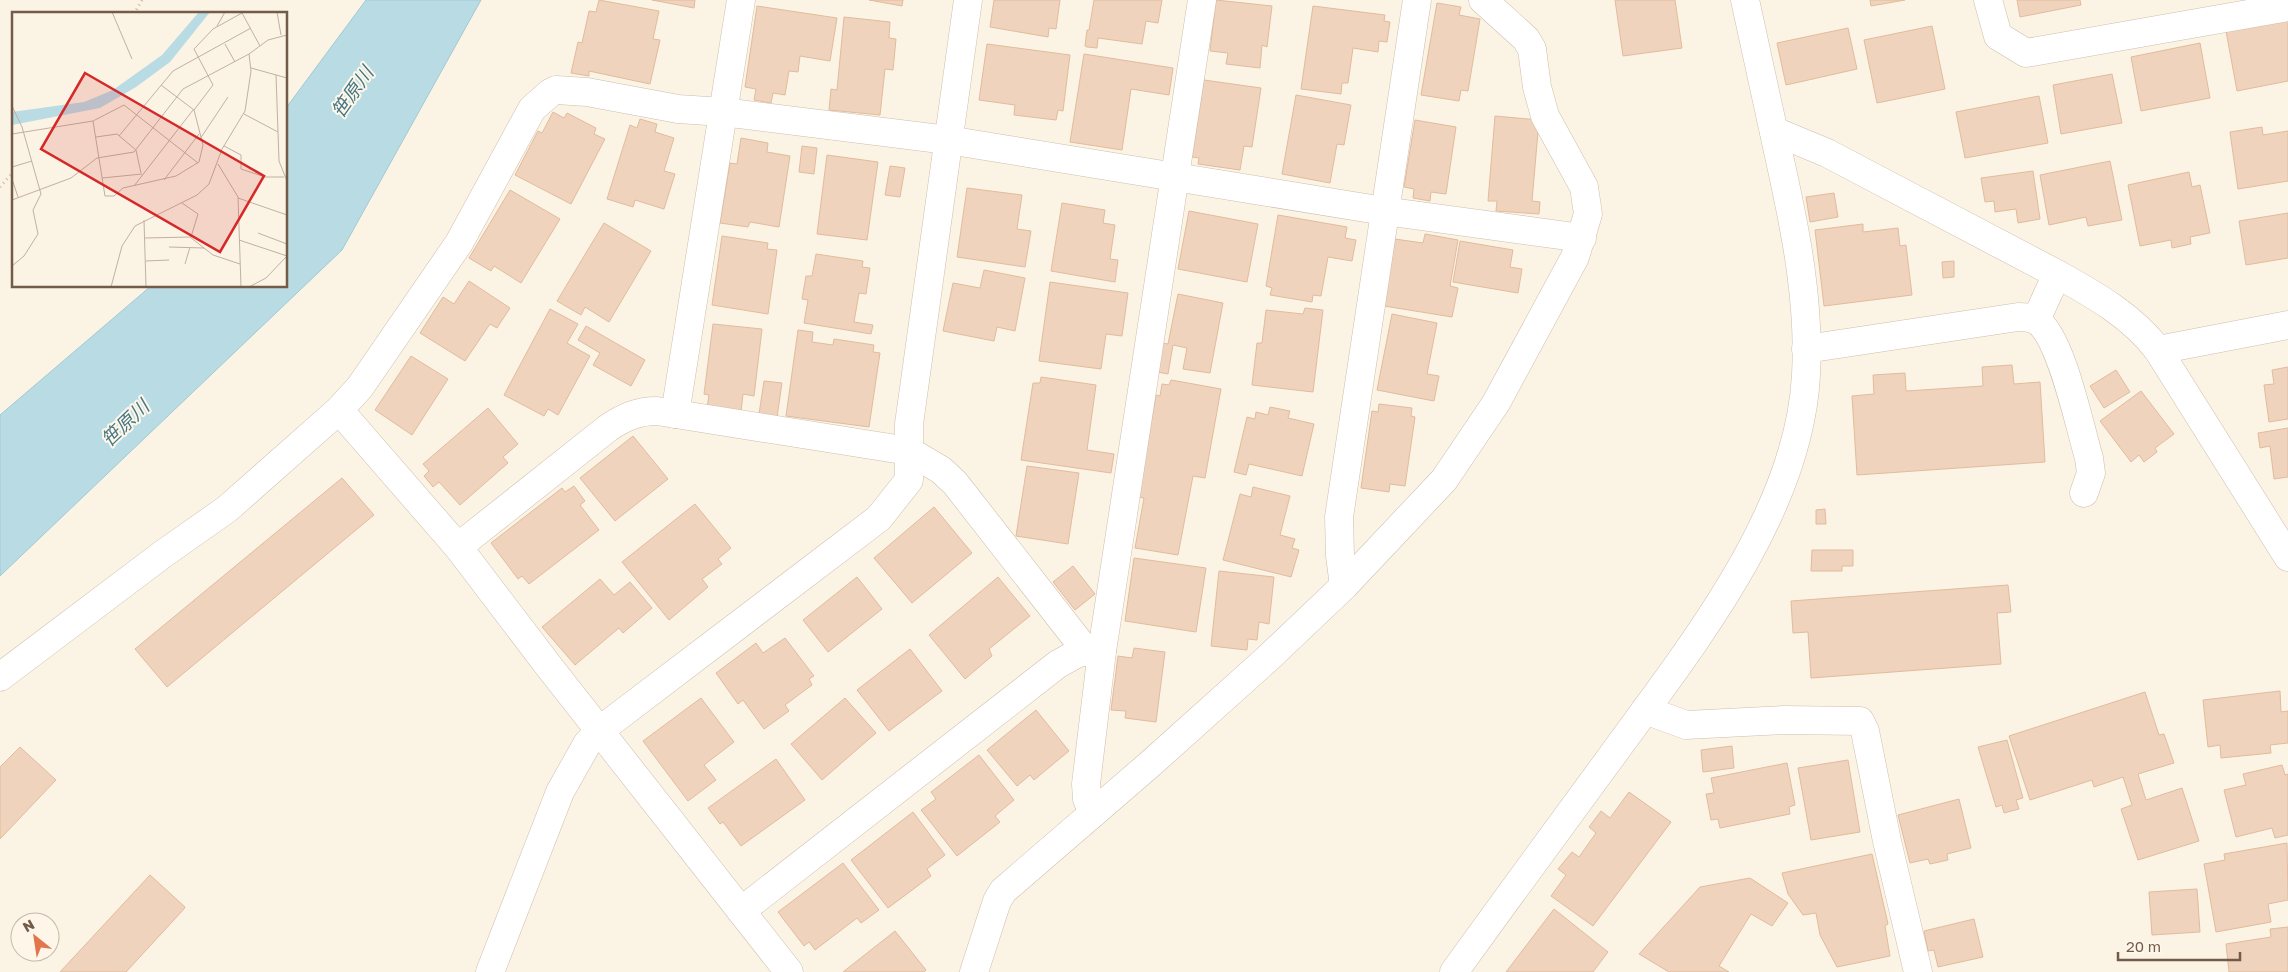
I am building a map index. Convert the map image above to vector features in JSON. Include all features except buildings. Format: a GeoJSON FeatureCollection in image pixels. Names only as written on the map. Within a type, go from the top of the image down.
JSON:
{"type":"FeatureCollection","features":[{"type":"Feature","properties":{"kind":"street"},"geometry":{"type":"LineString","coordinates":[[675,414],[741,0]]}},
{"type":"Feature","properties":{"kind":"street"},"geometry":{"type":"LineString","coordinates":[[490,972],[560,792],[588,744],[599,731],[880,518],[909,480],[910,424],[968,0]]}},
{"type":"Feature","properties":{"kind":"street"},"geometry":{"type":"LineString","coordinates":[[1093,813],[1087,799],[1086,784],[1095,651],[1176,178],[1202,0]]}},
{"type":"Feature","properties":{"kind":"street"},"geometry":{"type":"LineString","coordinates":[[1344,586],[1340,556],[1340,518],[1384,211],[1417,0]]}},
{"type":"Feature","properties":{"kind":"street"},"geometry":{"type":"LineString","coordinates":[[974,972],[997,901],[1003,891],[1259,666],[1344,586],[1444,480],[1496,403],[1575,257],[1588,214],[1584,187],[1545,116],[1537,87],[1532,50],[1521,33],[1483,0]]}},
{"type":"Feature","properties":{"kind":"street"},"geometry":{"type":"LineString","coordinates":[[1454,972],[1645,710],[1710,617],[1750,551],[1773,504],[1797,434],[1804,392],[1806,349],[1802,274],[1794,226],[1745,0]]}},
{"type":"Feature","properties":{"kind":"street"},"geometry":{"type":"LineString","coordinates":[[1988,0],[1998,36],[2026,53],[2288,7]]}},
{"type":"Feature","properties":{"kind":"street"},"geometry":{"type":"LineString","coordinates":[[0,678],[163,554],[227,509],[339,410],[360,387],[459,243],[532,109],[556,90],[586,92],[678,109],[723,112],[948,140],[1384,211],[1582,238]]}},
{"type":"Feature","properties":{"kind":"street"},"geometry":{"type":"LineString","coordinates":[[1774,131],[1827,153],[2057,274],[2088,291],[2136,325],[2158,350],[2288,557]]}},
{"type":"Feature","properties":{"kind":"street"},"geometry":{"type":"LineString","coordinates":[[2036,320],[2057,274]]}},
{"type":"Feature","properties":{"kind":"street"},"geometry":{"type":"LineString","coordinates":[[1806,349],[2018,317],[2036,320],[2042,325],[2056,347],[2089,458],[2091,472],[2084,494]]}},
{"type":"Feature","properties":{"kind":"street"},"geometry":{"type":"LineString","coordinates":[[2158,350],[2288,325]]}},
{"type":"Feature","properties":{"kind":"street"},"geometry":{"type":"LineString","coordinates":[[339,410],[458,546],[599,731],[789,972]]}},
{"type":"Feature","properties":{"kind":"street"},"geometry":{"type":"LineString","coordinates":[[458,546],[622,418],[648,411],[909,451],[942,470],[955,483],[1095,651]]}},
{"type":"Feature","properties":{"kind":"street"},"geometry":{"type":"LineString","coordinates":[[741,911],[1058,664],[1071,656],[1095,651]]}},
{"type":"Feature","properties":{"kind":"street"},"geometry":{"type":"LineString","coordinates":[[1645,710],[1686,724],[1784,720],[1860,721],[1865,731],[1887,841],[1918,972]]}},
{"type":"Feature","properties":{"kind":"path"},"geometry":{"type":"LineString","coordinates":[[135,12],[142,0]]}},
{"type":"Feature","properties":{"kind":"path"},"geometry":{"type":"LineString","coordinates":[[0,186],[12,173]]}},
{"type":"Feature","properties":{"kind":"water","name":"笹原川"},"geometry":{"type":"Polygon","coordinates":[[[366,0],[481,0],[342,250],[0,576],[0,415],[149,288],[288,288],[288,105],[366,0]]]}}]}
